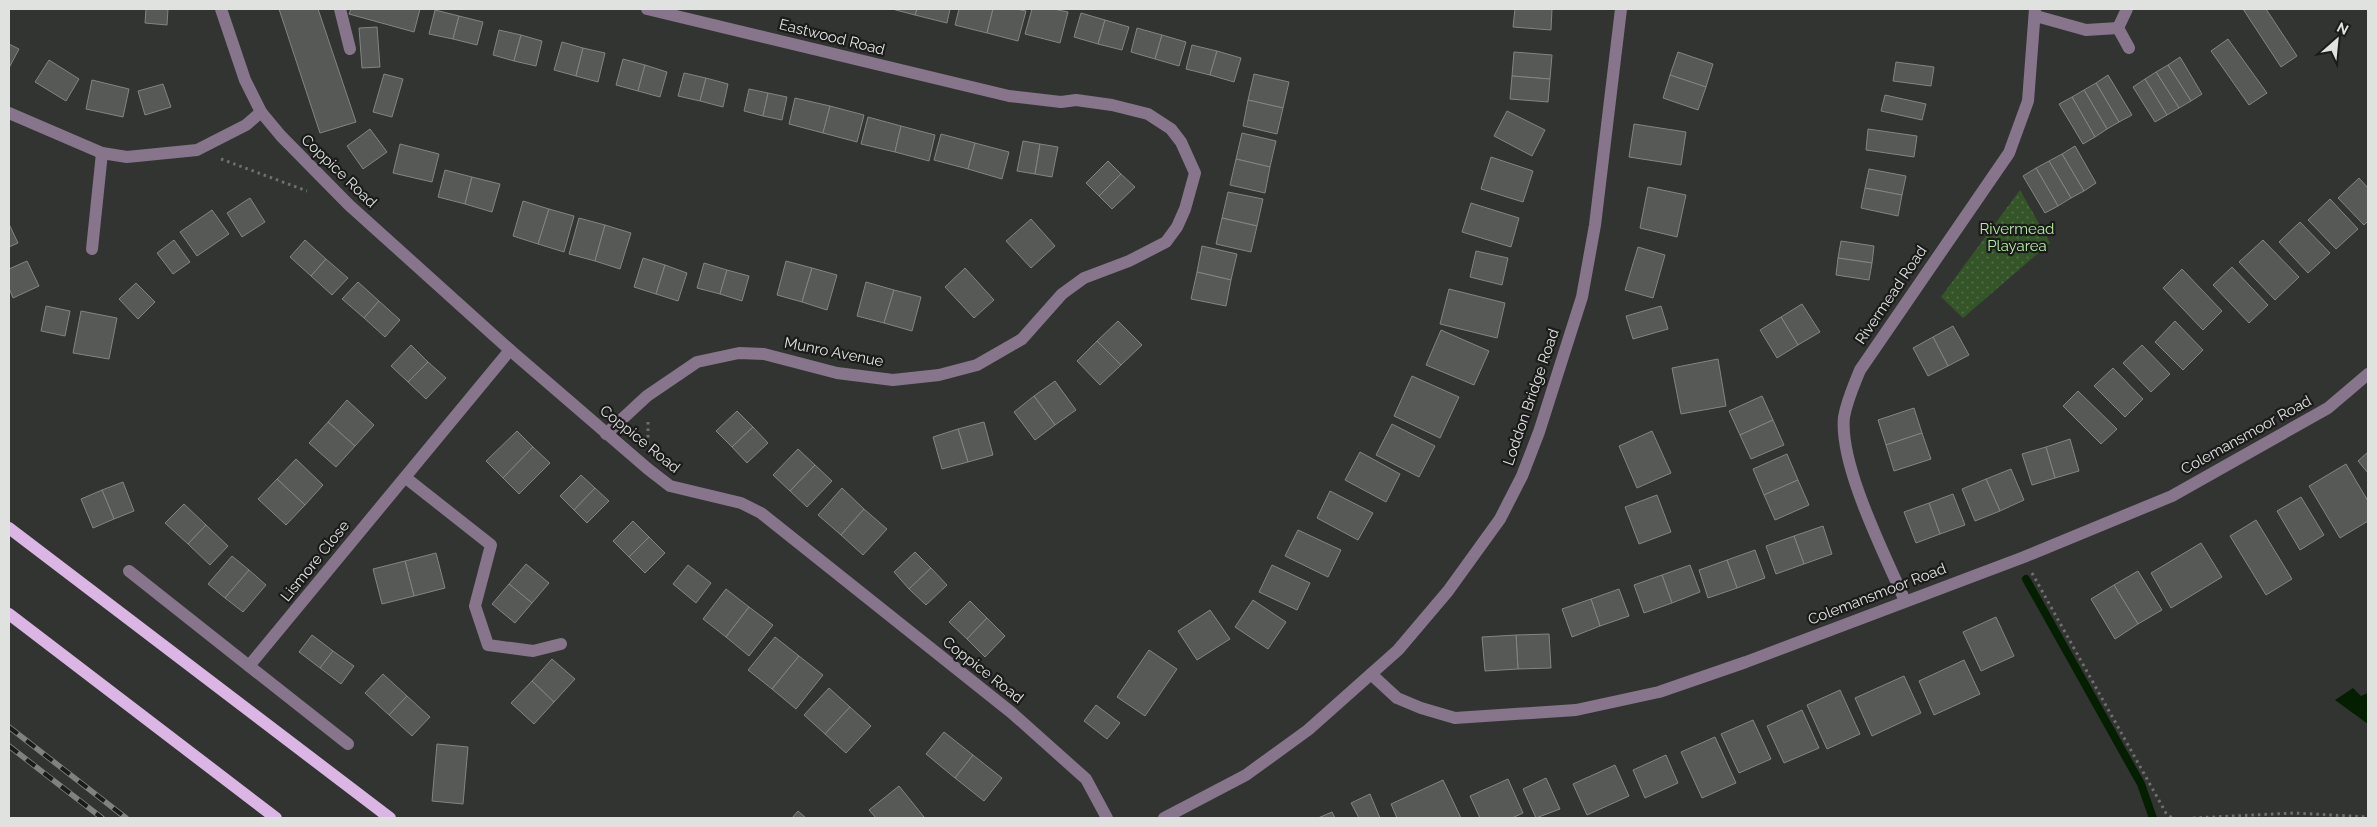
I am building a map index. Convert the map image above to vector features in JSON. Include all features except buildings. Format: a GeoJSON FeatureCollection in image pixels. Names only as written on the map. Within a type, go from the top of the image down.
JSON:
{"type":"FeatureCollection","features":[{"type":"Feature","properties":{"kind":"main road"},"geometry":{"type":"LineString","coordinates":[[9,528],[390,818]]}},
{"type":"Feature","properties":{"kind":"main road"},"geometry":{"type":"LineString","coordinates":[[9,614],[272,815]]}},
{"type":"Feature","properties":{"kind":"street","name":"Coppice Road"},"geometry":{"type":"LineString","coordinates":[[221,9],[245,80],[262,112],[281,136],[350,205],[510,350],[648,470],[670,486],[728,499],[761,513],[1020,720],[1086,779],[1107,818]]}},
{"type":"Feature","properties":{"kind":"street"},"geometry":{"type":"LineString","coordinates":[[340,9],[350,49]]}},
{"type":"Feature","properties":{"kind":"street","name":"Eastwood Road"},"geometry":{"type":"LineString","coordinates":[[647,9],[1010,96]]}},
{"type":"Feature","properties":{"kind":"street","name":"Loddon Bridge Road"},"geometry":{"type":"LineString","coordinates":[[1164,818],[1246,775],[1308,730],[1398,650],[1448,591],[1500,519],[1522,476],[1539,432],[1582,297],[1595,225],[1621,9]]}},
{"type":"Feature","properties":{"kind":"street"},"geometry":{"type":"LineString","coordinates":[[2127,9],[2118,28],[2128,48]]}},
{"type":"Feature","properties":{"kind":"street","name":"Rivermead Road"},"geometry":{"type":"LineString","coordinates":[[1905,601],[1859,492],[1850,465],[1845,440],[1844,418],[1849,394],[1860,370],[2009,152],[2028,100],[2036,12],[2086,30],[2118,28]]}},
{"type":"Feature","properties":{"kind":"street","name":"Munro Avenue"},"geometry":{"type":"LineString","coordinates":[[606,434],[648,396],[697,362],[739,353],[764,354],[837,373],[893,380],[939,375],[976,365],[1022,339],[1062,294],[1084,278],[1130,261],[1166,242],[1177,227],[1185,209],[1195,173],[1181,142],[1171,129],[1148,114],[1112,105],[1076,100],[1061,102],[1010,96]]}},
{"type":"Feature","properties":{"kind":"street"},"geometry":{"type":"LineString","coordinates":[[9,113],[102,153],[127,157],[197,150],[246,125],[262,112]]}},
{"type":"Feature","properties":{"kind":"street"},"geometry":{"type":"LineString","coordinates":[[92,249],[102,153]]}},
{"type":"Feature","properties":{"kind":"street","name":"Lismore Close"},"geometry":{"type":"LineString","coordinates":[[250,666],[510,350]]}},
{"type":"Feature","properties":{"kind":"street","name":"Colemansmoor Road"},"geometry":{"type":"LineString","coordinates":[[1371,674],[1398,698],[1421,708],[1455,718],[1576,710],[1659,692],[1746,662],[2024,557],[2172,496],[2328,408],[2368,374]]}},
{"type":"Feature","properties":{"kind":"street"},"geometry":{"type":"LineString","coordinates":[[406,478],[491,544],[475,606],[488,645],[532,651],[561,644]]}},
{"type":"Feature","properties":{"kind":"street"},"geometry":{"type":"LineString","coordinates":[[128,571],[348,744]]}},
{"type":"Feature","properties":{"kind":"path"},"geometry":{"type":"LineString","coordinates":[[197,150],[314,193]]}},
{"type":"Feature","properties":{"kind":"path"},"geometry":{"type":"LineString","coordinates":[[648,396],[648,470]]}},
{"type":"Feature","properties":{"kind":"path"},"geometry":{"type":"LineString","coordinates":[[2024,557],[2166,813],[2172,818]]}},
{"type":"Feature","properties":{"kind":"path"},"geometry":{"type":"LineString","coordinates":[[2193,818],[2294,812],[2368,817]]}},
{"type":"Feature","properties":{"kind":"green space","name":"Rivermead Playarea"},"geometry":{"type":"Polygon","coordinates":[[[2020,190],[2050,243],[1963,318],[1941,297],[2020,190]]]}},
{"type":"Feature","properties":{"kind":"shaded area"},"geometry":{"type":"Polygon","coordinates":[[[2353,688],[2361,696],[2368,693],[2368,724],[2335,700],[2353,688]]]}},
{"type":"Feature","properties":{"kind":"waterway"},"geometry":{"type":"LineString","coordinates":[[2026,579],[2141,784],[2153,818]]}},
{"type":"Feature","properties":{"kind":"railway"},"geometry":{"type":"LineString","coordinates":[[9,727],[126,818]]}},
{"type":"Feature","properties":{"kind":"railway"},"geometry":{"type":"LineString","coordinates":[[9,746],[102,818]]}}]}
